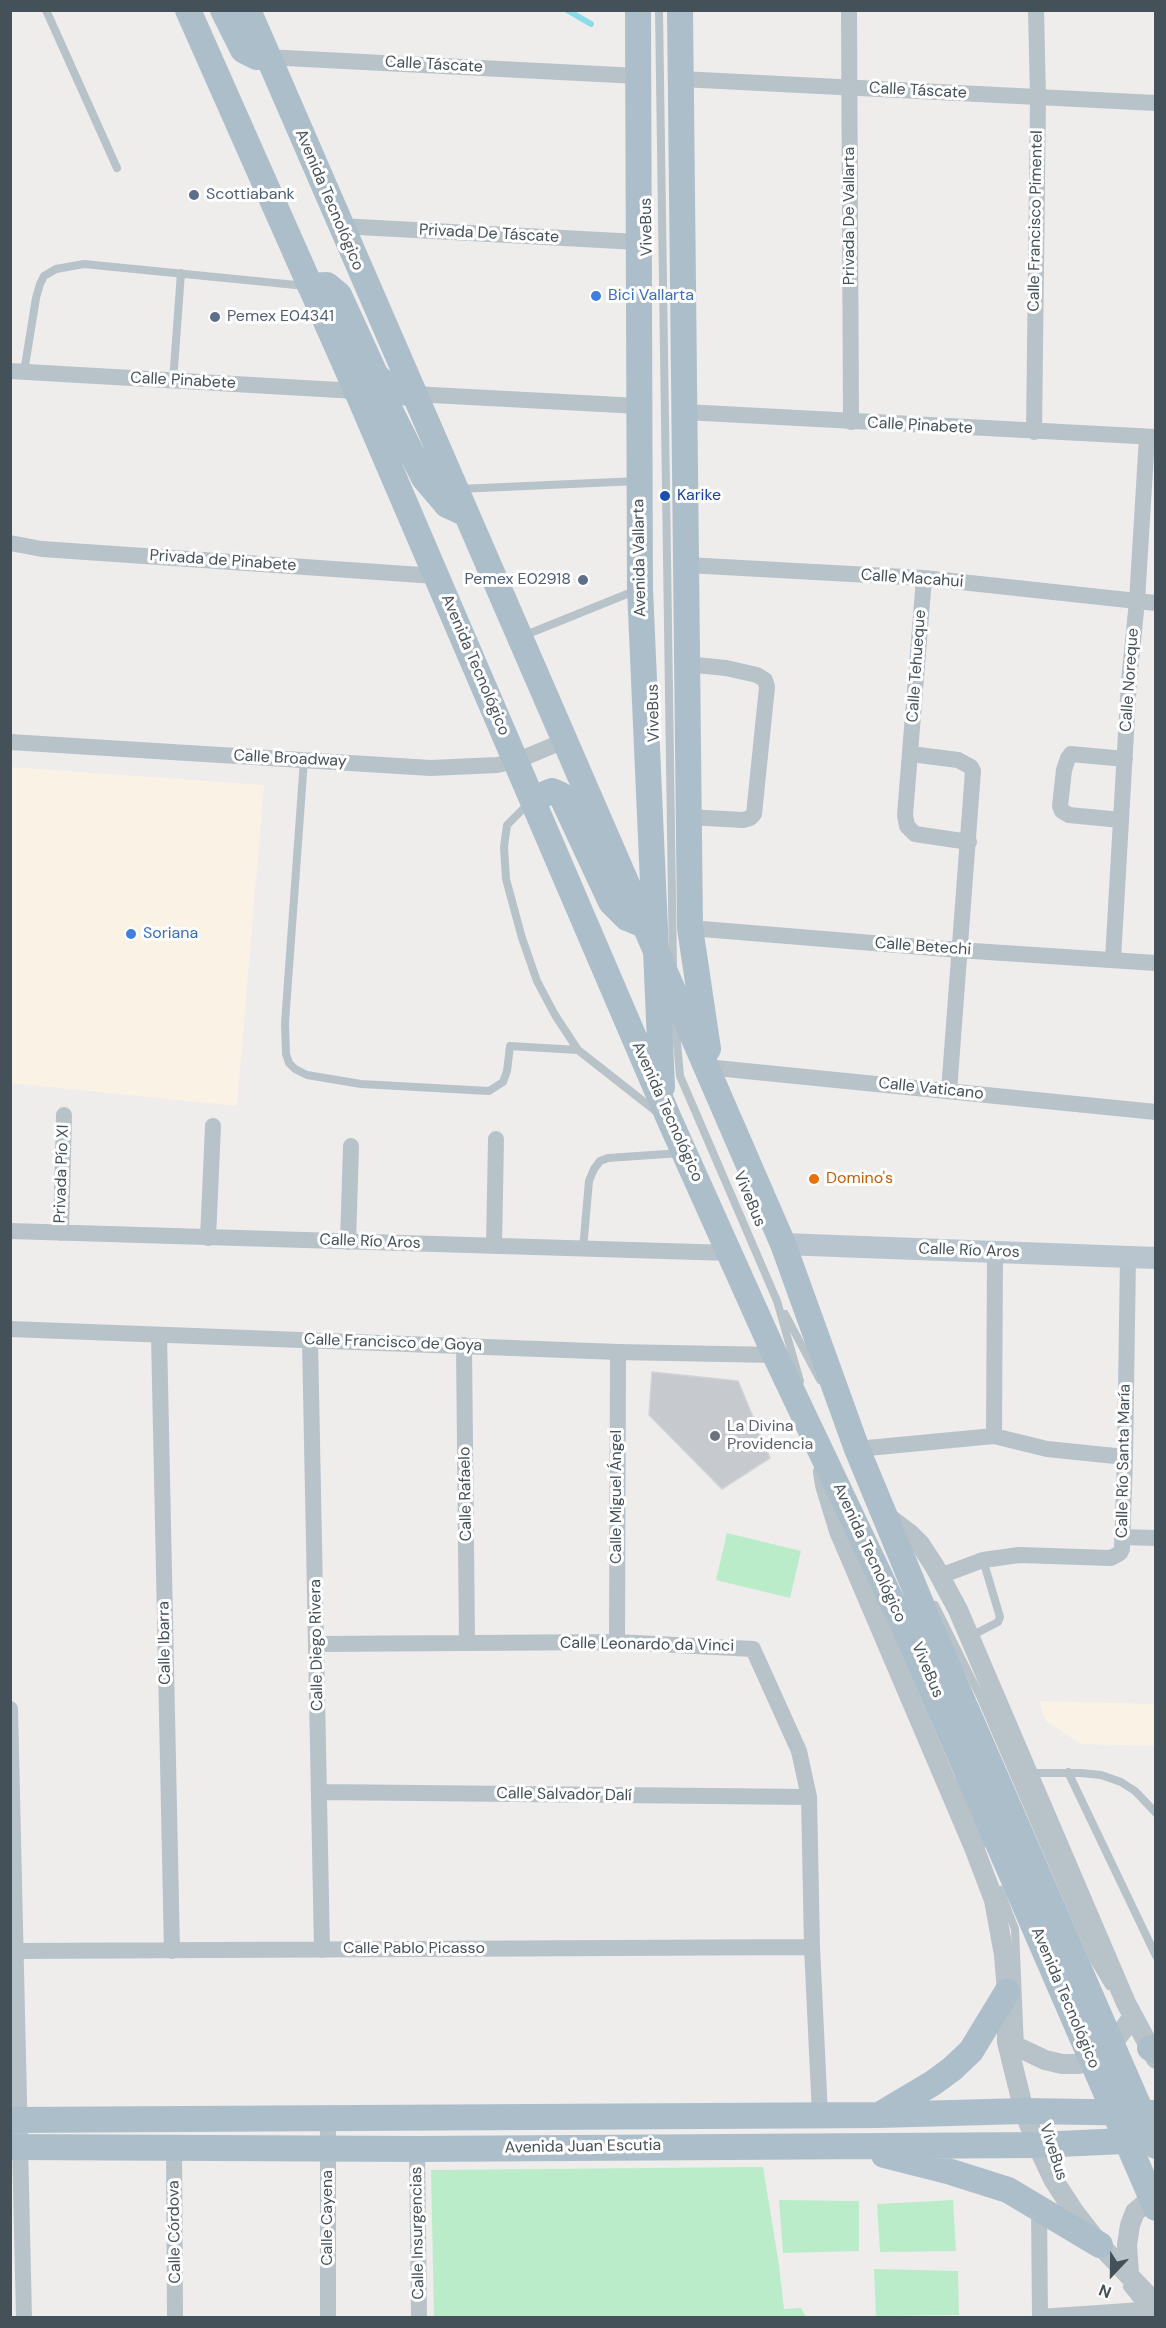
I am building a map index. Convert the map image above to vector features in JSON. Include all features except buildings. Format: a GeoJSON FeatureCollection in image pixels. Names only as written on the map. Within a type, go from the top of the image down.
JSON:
{"type":"FeatureCollection","features":[{"type":"Feature","properties":{"kind":"main road","name":"Avenida Tecnológico"},"geometry":{"type":"LineString","coordinates":[[188,10],[533,799],[666,1113],[775,1355],[907,1633],[1155,2208]]}},
{"type":"Feature","properties":{"kind":"main road"},"geometry":{"type":"LineString","coordinates":[[223,10],[243,50],[256,57],[266,57]]}},
{"type":"Feature","properties":{"kind":"main road","name":"Avenida Vallarta"},"geometry":{"type":"LineString","coordinates":[[638,10],[640,589],[655,950],[666,1113]]}},
{"type":"Feature","properties":{"kind":"main road"},"geometry":{"type":"LineString","coordinates":[[680,10],[690,928],[707,1038],[706,1067]]}},
{"type":"Feature","properties":{"kind":"main road","name":"Avenida Tecnológico"},"geometry":{"type":"LineString","coordinates":[[251,11],[266,57],[783,1244],[857,1449],[890,1519],[937,1642],[1155,2146]]}},
{"type":"Feature","properties":{"kind":"main road"},"geometry":{"type":"LineString","coordinates":[[310,286],[327,285],[339,295],[376,376],[393,390],[413,394]]}},
{"type":"Feature","properties":{"kind":"main road"},"geometry":{"type":"LineString","coordinates":[[356,391],[386,402],[424,478],[447,505],[465,513]]}},
{"type":"Feature","properties":{"kind":"main road"},"geometry":{"type":"LineString","coordinates":[[533,799],[552,791],[561,795],[611,902],[627,918],[644,925]]}},
{"type":"Feature","properties":{"kind":"main road","name":"Calle Río Aros"},"geometry":{"type":"LineString","coordinates":[[783,1244],[1155,1258]]}},
{"type":"Feature","properties":{"kind":"main road"},"geometry":{"type":"LineString","coordinates":[[879,2115],[933,2083],[971,2051],[1007,1992]]}},
{"type":"Feature","properties":{"kind":"main road","name":"Avenida Juan Escutia"},"geometry":{"type":"LineString","coordinates":[[15,2120],[328,2120],[879,2115],[1024,2111],[1155,2113]]}},
{"type":"Feature","properties":{"kind":"main road","name":"Avenida Juan Escutia"},"geometry":{"type":"LineString","coordinates":[[16,2146],[417,2149],[1155,2140]]}},
{"type":"Feature","properties":{"kind":"main road"},"geometry":{"type":"LineString","coordinates":[[846,2145],[951,2172],[1052,2206],[1091,2240]]}},
{"type":"Feature","properties":{"kind":"street","name":"Privada De Vallarta"},"geometry":{"type":"LineString","coordinates":[[849,10],[851,422]]}},
{"type":"Feature","properties":{"kind":"street","name":"Calle Francisco Pimentel"},"geometry":{"type":"LineString","coordinates":[[1034,432],[1038,98],[1036,10]]}},
{"type":"Feature","properties":{"kind":"street","name":"Calle Táscate"},"geometry":{"type":"LineString","coordinates":[[266,57],[638,76]]}},
{"type":"Feature","properties":{"kind":"street","name":"Calle Táscate"},"geometry":{"type":"LineString","coordinates":[[681,79],[1155,103]]}},
{"type":"Feature","properties":{"kind":"street","name":"Privada De Táscate"},"geometry":{"type":"LineString","coordinates":[[340,226],[638,242]]}},
{"type":"Feature","properties":{"kind":"street","name":"Calle Pinabete"},"geometry":{"type":"LineString","coordinates":[[17,371],[356,391]]}},
{"type":"Feature","properties":{"kind":"street"},"geometry":{"type":"LineString","coordinates":[[413,394],[639,406]]}},
{"type":"Feature","properties":{"kind":"street","name":"Calle Pinabete"},"geometry":{"type":"LineString","coordinates":[[685,412],[1151,437]]}},
{"type":"Feature","properties":{"kind":"street","name":"Calle Noreque"},"geometry":{"type":"LineString","coordinates":[[1113,959],[1128,681],[1137,601],[1148,538],[1151,437]]}},
{"type":"Feature","properties":{"kind":"street","name":"Privada de Pinabete"},"geometry":{"type":"LineString","coordinates":[[10,543],[16,546],[42,549],[436,576]]}},
{"type":"Feature","properties":{"kind":"street","name":"Calle Macahui"},"geometry":{"type":"LineString","coordinates":[[687,565],[924,578],[1137,601]]}},
{"type":"Feature","properties":{"kind":"street","name":"Calle Tehueque"},"geometry":{"type":"LineString","coordinates":[[924,578],[905,815],[907,826],[911,831],[924,837],[969,842]]}},
{"type":"Feature","properties":{"kind":"street"},"geometry":{"type":"LineString","coordinates":[[1137,601],[1155,603]]}},
{"type":"Feature","properties":{"kind":"street"},"geometry":{"type":"LineString","coordinates":[[686,664],[726,668],[757,675],[765,680],[767,687],[754,813],[750,818],[743,820],[688,818]]}},
{"type":"Feature","properties":{"kind":"street","name":"Calle Broadway"},"geometry":{"type":"LineString","coordinates":[[10,742],[430,768],[478,768],[516,761],[564,741]]}},
{"type":"Feature","properties":{"kind":"street"},"geometry":{"type":"LineString","coordinates":[[911,754],[958,760],[971,767],[973,771],[949,1091]]}},
{"type":"Feature","properties":{"kind":"street"},"geometry":{"type":"LineString","coordinates":[[1121,820],[1069,815],[1062,811],[1060,806],[1064,770],[1071,754],[1125,759]]}},
{"type":"Feature","properties":{"kind":"street","name":"Calle Betechi"},"geometry":{"type":"LineString","coordinates":[[690,928],[958,950],[1155,963]]}},
{"type":"Feature","properties":{"kind":"street","name":"Calle Vaticano"},"geometry":{"type":"LineString","coordinates":[[706,1067],[1155,1112]]}},
{"type":"Feature","properties":{"kind":"street","name":"Privada Pío XI"},"geometry":{"type":"LineString","coordinates":[[61,1233],[64,1115]]}},
{"type":"Feature","properties":{"kind":"street"},"geometry":{"type":"LineString","coordinates":[[208,1238],[213,1126]]}},
{"type":"Feature","properties":{"kind":"street"},"geometry":{"type":"LineString","coordinates":[[494,1246],[495,1139]]}},
{"type":"Feature","properties":{"kind":"street"},"geometry":{"type":"LineString","coordinates":[[348,1242],[351,1146]]}},
{"type":"Feature","properties":{"kind":"street","name":"Calle Río Aros"},"geometry":{"type":"LineString","coordinates":[[10,1232],[730,1253]]}},
{"type":"Feature","properties":{"kind":"street"},"geometry":{"type":"LineString","coordinates":[[994,1436],[995,1252]]}},
{"type":"Feature","properties":{"kind":"street","name":"Calle Río Santa María"},"geometry":{"type":"LineString","coordinates":[[940,1576],[983,1560],[1036,1554],[1111,1558],[1120,1553],[1125,1457],[1128,1257]]}},
{"type":"Feature","properties":{"kind":"street","name":"Calle Francisco de Goya"},"geometry":{"type":"LineString","coordinates":[[10,1329],[618,1352],[775,1355]]}},
{"type":"Feature","properties":{"kind":"street","name":"Calle Ibarra"},"geometry":{"type":"LineString","coordinates":[[159,1335],[172,1951]]}},
{"type":"Feature","properties":{"kind":"street","name":"Calle Diego Rivera"},"geometry":{"type":"LineString","coordinates":[[310,1340],[322,1950]]}},
{"type":"Feature","properties":{"kind":"street","name":"Calle Rafaelo"},"geometry":{"type":"LineString","coordinates":[[464,1345],[467,1643]]}},
{"type":"Feature","properties":{"kind":"street","name":"Calle Miguel Ángel"},"geometry":{"type":"LineString","coordinates":[[617,1642],[618,1352]]}},
{"type":"Feature","properties":{"kind":"street"},"geometry":{"type":"LineString","coordinates":[[857,1449],[994,1436],[1047,1449],[1125,1457]]}},
{"type":"Feature","properties":{"kind":"street"},"geometry":{"type":"LineString","coordinates":[[819,1448],[825,1485],[839,1531],[994,1900],[1001,1931],[1013,2045],[1024,2111],[1035,2141],[1053,2179],[1091,2240],[1129,2274],[1151,2310],[1040,2317],[1052,2206]]}},
{"type":"Feature","properties":{"kind":"street"},"geometry":{"type":"LineString","coordinates":[[890,1519],[920,1544],[958,1610],[1132,2019],[1154,2055]]}},
{"type":"Feature","properties":{"kind":"street"},"geometry":{"type":"LineString","coordinates":[[1122,1537],[1155,1538]]}},
{"type":"Feature","properties":{"kind":"street","name":"Calle Leonardo da Vinci"},"geometry":{"type":"LineString","coordinates":[[316,1644],[617,1642],[753,1649],[799,1751],[808,1797],[820,2115]]}},
{"type":"Feature","properties":{"kind":"street"},"geometry":{"type":"LineString","coordinates":[[10,1709],[16,1951],[15,2120],[24,2318]]}},
{"type":"Feature","properties":{"kind":"street","name":"Calle Salvador Dalí"},"geometry":{"type":"LineString","coordinates":[[320,1792],[808,1797]]}},
{"type":"Feature","properties":{"kind":"street","name":"Calle Pablo Picasso"},"geometry":{"type":"LineString","coordinates":[[16,1951],[812,1947]]}},
{"type":"Feature","properties":{"kind":"street"},"geometry":{"type":"LineString","coordinates":[[1013,2045],[1045,2060],[1062,2064],[1079,2064],[1095,2058],[1108,2049],[1132,2019]]}},
{"type":"Feature","properties":{"kind":"street","name":"Calle Cayena"},"geometry":{"type":"LineString","coordinates":[[328,2120],[328,2318]]}},
{"type":"Feature","properties":{"kind":"street","name":"Calle Córdova"},"geometry":{"type":"LineString","coordinates":[[174,2146],[176,2318]]}},
{"type":"Feature","properties":{"kind":"street","name":"Calle Insurgencias"},"geometry":{"type":"LineString","coordinates":[[417,2149],[419,2318]]}},
{"type":"Feature","properties":{"kind":"street"},"geometry":{"type":"LineString","coordinates":[[1129,2274],[1127,2245],[1130,2225],[1135,2212],[1147,2202],[1155,2200]]}},
{"type":"Feature","properties":{"kind":"lane"},"geometry":{"type":"LineString","coordinates":[[46,10],[117,168]]}},
{"type":"Feature","properties":{"kind":"lane","name":"ViveBus"},"geometry":{"type":"LineString","coordinates":[[659,10],[673,991],[680,1076],[777,1301],[819,1448],[886,1612]]}},
{"type":"Feature","properties":{"kind":"lane"},"geometry":{"type":"LineString","coordinates":[[17,371],[44,276],[69,265],[84,264],[310,286]]}},
{"type":"Feature","properties":{"kind":"lane"},"geometry":{"type":"LineString","coordinates":[[173,381],[181,273]]}},
{"type":"Feature","properties":{"kind":"lane"},"geometry":{"type":"LineString","coordinates":[[455,489],[639,481]]}},
{"type":"Feature","properties":{"kind":"lane"},"geometry":{"type":"LineString","coordinates":[[519,638],[640,589]]}},
{"type":"Feature","properties":{"kind":"lane"},"geometry":{"type":"LineString","coordinates":[[304,760],[285,1023],[286,1054],[289,1063],[307,1075],[361,1084],[489,1090],[503,1082],[507,1071],[510,1046],[578,1050]]}},
{"type":"Feature","properties":{"kind":"lane"},"geometry":{"type":"LineString","coordinates":[[533,799],[507,825],[504,847],[506,879],[522,938],[537,981],[555,1015],[578,1050],[666,1113]]}},
{"type":"Feature","properties":{"kind":"lane"},"geometry":{"type":"LineString","coordinates":[[584,1249],[589,1181],[600,1161],[608,1158],[684,1153]]}},
{"type":"Feature","properties":{"kind":"lane"},"geometry":{"type":"LineString","coordinates":[[777,1301],[857,1449]]}},
{"type":"Feature","properties":{"kind":"lane"},"geometry":{"type":"LineString","coordinates":[[890,1519],[918,1571]]}},
{"type":"Feature","properties":{"kind":"lane"},"geometry":{"type":"LineString","coordinates":[[968,1637],[998,1622],[1000,1617],[983,1560]]}},
{"type":"Feature","properties":{"kind":"lane"},"geometry":{"type":"LineString","coordinates":[[928,1592],[980,1696],[1093,1959],[1132,2019]]}},
{"type":"Feature","properties":{"kind":"lane"},"geometry":{"type":"LineString","coordinates":[[1068,1772],[1155,1956]]}},
{"type":"Feature","properties":{"kind":"lane"},"geometry":{"type":"LineString","coordinates":[[1026,1773],[1068,1772],[1101,1775],[1121,1782],[1135,1791],[1155,1813]]}},
{"type":"Feature","properties":{"kind":"lane"},"geometry":{"type":"LineString","coordinates":[[954,1774],[1015,1929],[1013,2045]]}},
{"type":"Feature","properties":{"kind":"lane","name":"ViveBus"},"geometry":{"type":"LineString","coordinates":[[1035,2141],[1052,2206]]}},
{"type":"Feature","properties":{"kind":"lane"},"geometry":{"type":"LineString","coordinates":[[1091,2240],[1151,2310]]}},
{"type":"Feature","properties":{"kind":"shaded area","name":"Soriana"},"geometry":{"type":"Polygon","coordinates":[[[10,767],[264,785],[237,1106],[11,1083],[10,767]]]}},
{"type":"Feature","properties":{"kind":"shaded area"},"geometry":{"type":"Polygon","coordinates":[[[1039,1701],[1155,1704],[1155,1746],[1081,1744],[1046,1721],[1039,1701]]]}},
{"type":"Feature","properties":{"kind":"green space"},"geometry":{"type":"Polygon","coordinates":[[[727,1533],[801,1551],[790,1598],[716,1580],[727,1533]]]}},
{"type":"Feature","properties":{"kind":"green space"},"geometry":{"type":"Polygon","coordinates":[[[763,2167],[784,2309],[801,2308],[806,2317],[434,2317],[431,2170],[763,2167]]]}},
{"type":"Feature","properties":{"kind":"green space"},"geometry":{"type":"Polygon","coordinates":[[[779,2200],[859,2201],[859,2251],[783,2253],[779,2200]]]}},
{"type":"Feature","properties":{"kind":"green space"},"geometry":{"type":"Polygon","coordinates":[[[953,2200],[956,2251],[880,2252],[877,2204],[953,2200]]]}},
{"type":"Feature","properties":{"kind":"green space"},"geometry":{"type":"Polygon","coordinates":[[[874,2269],[958,2271],[959,2315],[876,2316],[874,2269]]]}},
{"type":"Feature","properties":{"kind":"waterway"},"geometry":{"type":"LineString","coordinates":[[567,10],[591,24]]}},
{"type":"Feature","properties":{"kind":"place","name":"Scottiabank"},"geometry":{"type":"Point","coordinates":[194,195]}},
{"type":"Feature","properties":{"kind":"place","name":"Bici Vallarta"},"geometry":{"type":"Point","coordinates":[596,296]}},
{"type":"Feature","properties":{"kind":"place","name":"Pemex E04341"},"geometry":{"type":"Point","coordinates":[215,317]}},
{"type":"Feature","properties":{"kind":"place","name":"Karike"},"geometry":{"type":"Point","coordinates":[665,496]}},
{"type":"Feature","properties":{"kind":"place","name":"Pemex E02918"},"geometry":{"type":"Point","coordinates":[583,580]}},
{"type":"Feature","properties":{"kind":"place","name":"Soriana"},"geometry":{"type":"Point","coordinates":[131,934]}},
{"type":"Feature","properties":{"kind":"place","name":"Domino's"},"geometry":{"type":"Point","coordinates":[814,1179]}},
{"type":"Feature","properties":{"kind":"place","name":"La Divina Providencia"},"geometry":{"type":"Point","coordinates":[715,1436]}}]}
